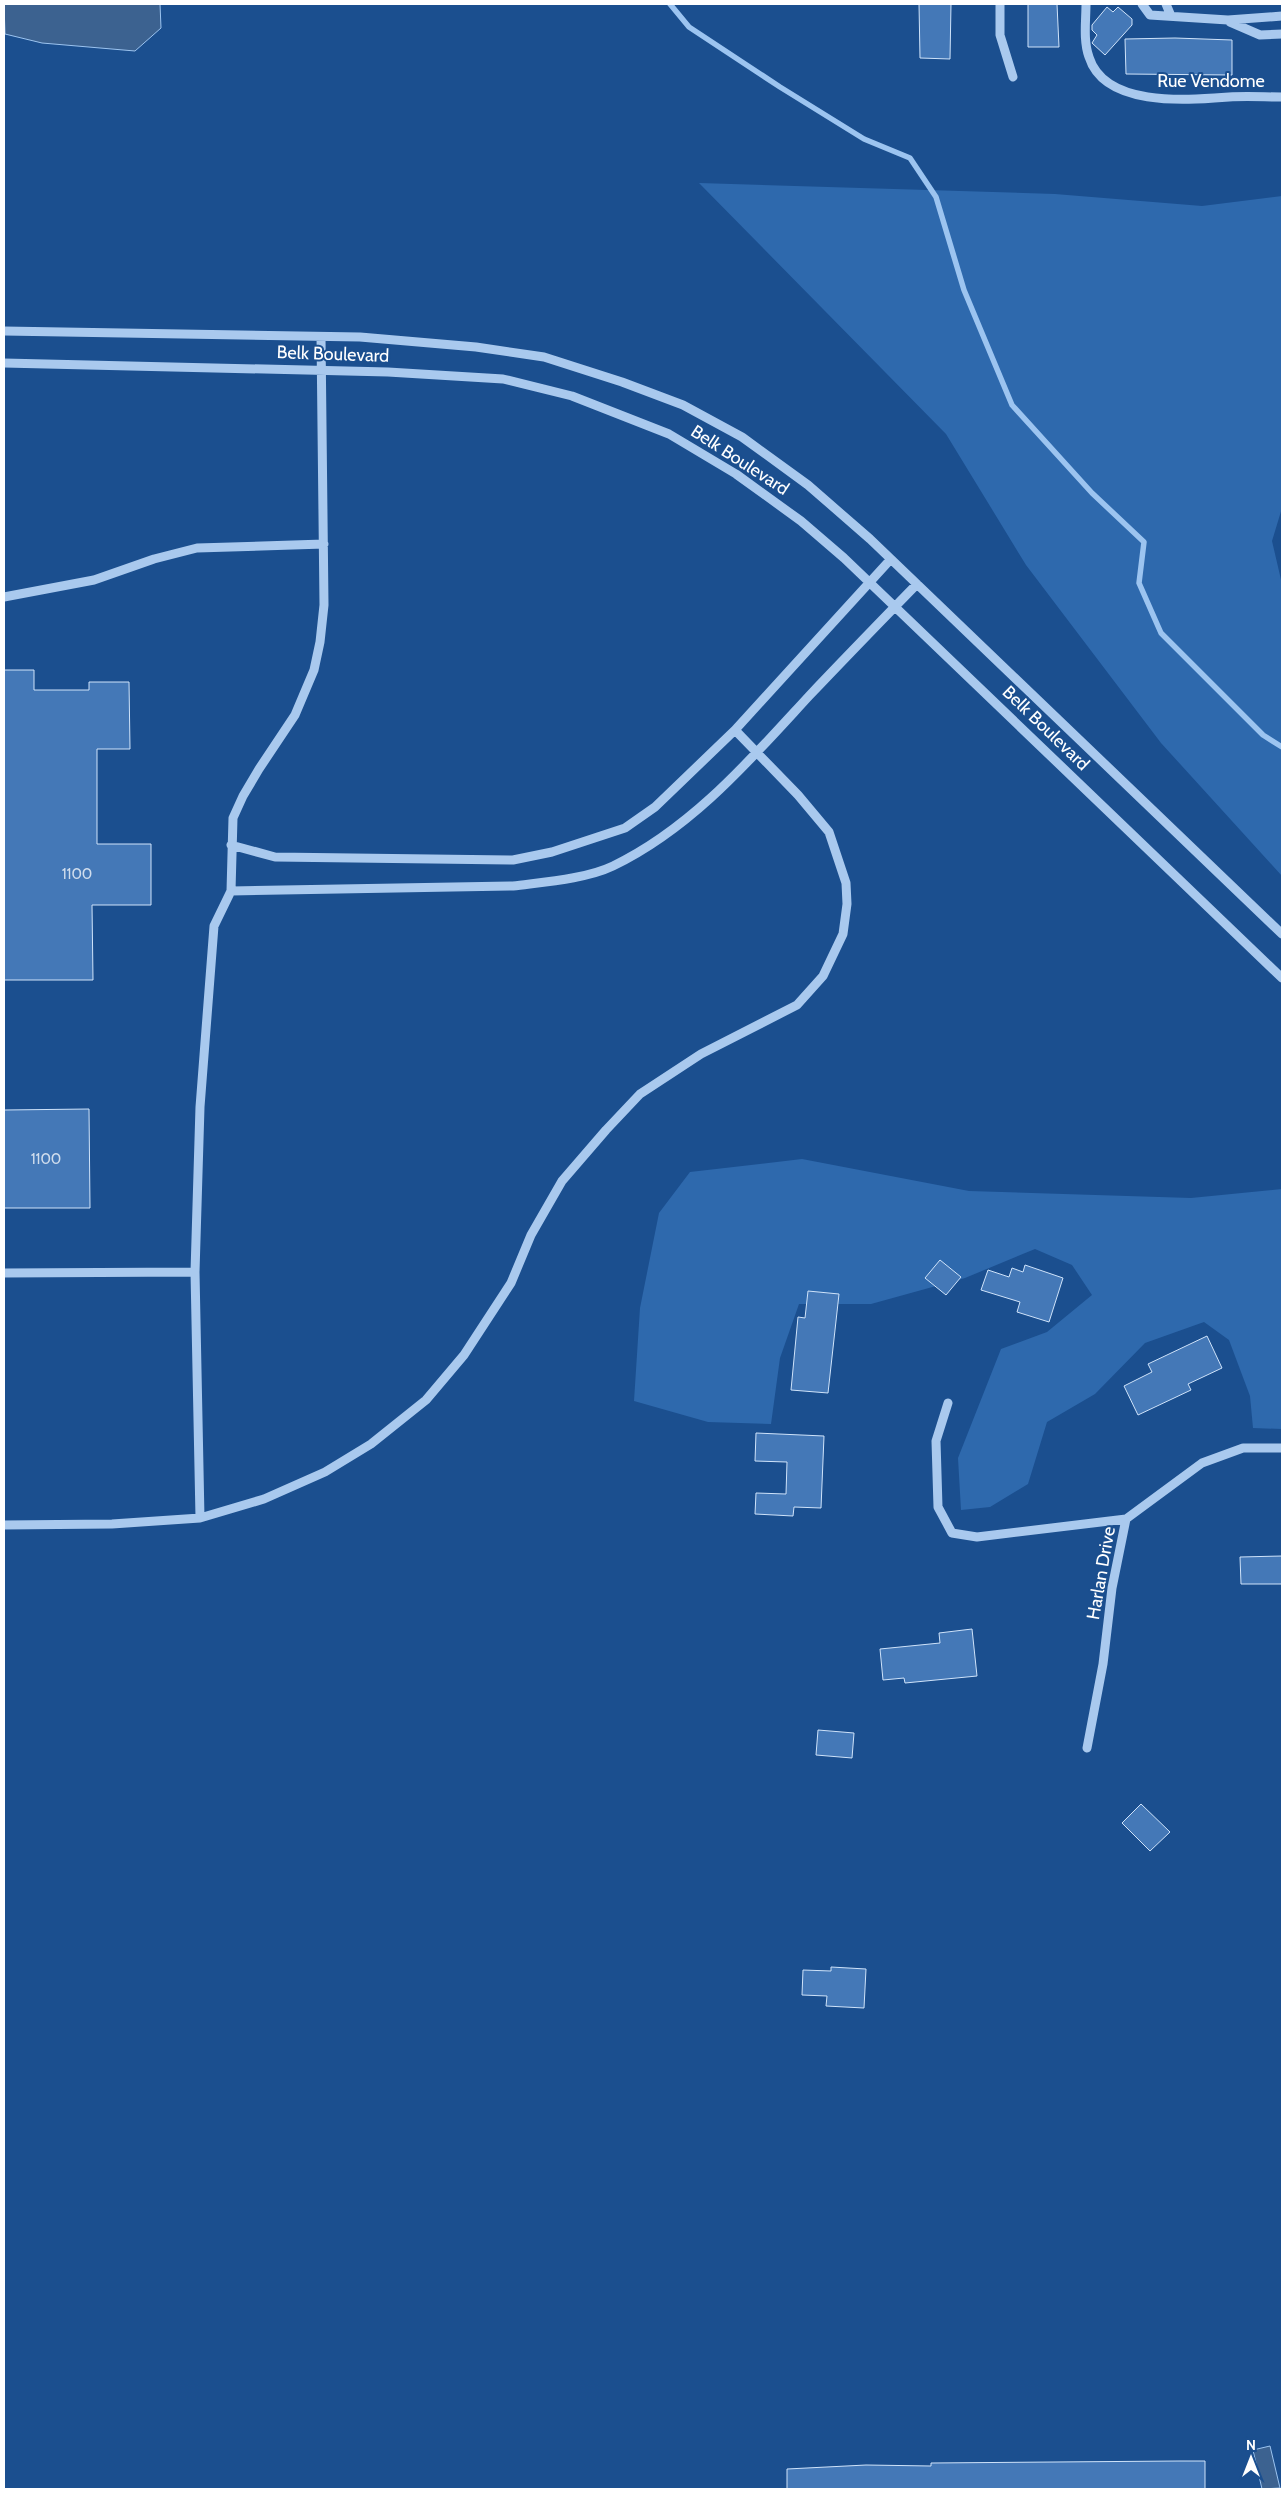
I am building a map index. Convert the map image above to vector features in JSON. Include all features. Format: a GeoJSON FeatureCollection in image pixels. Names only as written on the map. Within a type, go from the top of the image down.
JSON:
{"type":"FeatureCollection","features":[{"type":"Feature","properties":{"kind":"street"},"geometry":{"type":"LineString","coordinates":[[1000,4],[1000,35],[1013,77]]}},
{"type":"Feature","properties":{"kind":"street","name":"Rue Vendome"},"geometry":{"type":"LineString","coordinates":[[1086,4],[1086,41],[1089,59],[1101,76],[1121,89],[1151,98],[1192,101],[1230,97],[1282,98]]}},
{"type":"Feature","properties":{"kind":"street"},"geometry":{"type":"LineString","coordinates":[[1142,4],[1150,15],[1228,20],[1282,16]]}},
{"type":"Feature","properties":{"kind":"street"},"geometry":{"type":"LineString","coordinates":[[1166,4],[1171,16]]}},
{"type":"Feature","properties":{"kind":"street"},"geometry":{"type":"LineString","coordinates":[[1228,20],[1260,35],[1282,34]]}},
{"type":"Feature","properties":{"kind":"street","name":"Belk Boulevard"},"geometry":{"type":"LineString","coordinates":[[4,331],[360,337],[467,346],[544,357],[622,382],[683,405],[742,437],[808,485],[870,539],[1282,934]]}},
{"type":"Feature","properties":{"kind":"street"},"geometry":{"type":"LineString","coordinates":[[200,1518],[195,1272],[200,1107],[214,926],[231,891],[233,818],[242,796],[295,715],[314,670],[320,642],[324,605],[321,337]]}},
{"type":"Feature","properties":{"kind":"street","name":"Belk Boulevard"},"geometry":{"type":"LineString","coordinates":[[4,363],[321,370],[503,379],[572,396],[669,434],[736,474],[801,521],[869,582],[1282,978]]}},
{"type":"Feature","properties":{"kind":"street"},"geometry":{"type":"LineString","coordinates":[[4,597],[94,580],[154,559],[198,548],[324,544]]}},
{"type":"Feature","properties":{"kind":"street"},"geometry":{"type":"LineString","coordinates":[[231,845],[275,858],[513,860],[552,852],[625,828],[655,807],[735,730],[890,560]]}},
{"type":"Feature","properties":{"kind":"street"},"geometry":{"type":"LineString","coordinates":[[231,891],[513,886],[559,880],[612,867],[658,841],[707,802],[756,753],[878,622],[917,584]]}},
{"type":"Feature","properties":{"kind":"street"},"geometry":{"type":"LineString","coordinates":[[4,1525],[112,1524],[200,1518],[264,1498],[326,1472],[371,1444],[426,1400],[464,1355],[511,1283],[531,1235],[562,1181],[640,1094],[700,1054],[797,1005],[823,976],[843,934],[848,904],[846,882],[829,832],[798,795],[735,730]]}},
{"type":"Feature","properties":{"kind":"street"},"geometry":{"type":"LineString","coordinates":[[4,1273],[195,1272]]}},
{"type":"Feature","properties":{"kind":"street"},"geometry":{"type":"LineString","coordinates":[[948,1403],[936,1441],[938,1507],[952,1532],[977,1537],[1126,1520]]}},
{"type":"Feature","properties":{"kind":"street","name":"Harlan Drive"},"geometry":{"type":"LineString","coordinates":[[1087,1748],[1104,1664],[1112,1588],[1126,1520],[1202,1463],[1243,1448],[1282,1448]]}},
{"type":"Feature","properties":{"kind":"shaded area"},"geometry":{"type":"Polygon","coordinates":[[[4,4],[160,4],[161,28],[135,51],[42,43],[5,34],[4,4]]]}},
{"type":"Feature","properties":{"kind":"shaded area"},"geometry":{"type":"Polygon","coordinates":[[[699,183],[1055,194],[1202,206],[1282,196],[1282,508],[1272,541],[1282,584],[1282,876],[1161,743],[1026,565],[946,434],[699,183]]]}},
{"type":"Feature","properties":{"kind":"shaded area"},"geometry":{"type":"Polygon","coordinates":[[[802,1159],[969,1191],[1191,1198],[1282,1189],[1282,1429],[1253,1428],[1250,1396],[1229,1340],[1204,1322],[1145,1343],[1095,1394],[1047,1422],[1028,1484],[990,1507],[961,1510],[958,1458],[1001,1349],[1047,1332],[1092,1295],[1072,1265],[1035,1249],[965,1278],[871,1304],[799,1304],[780,1358],[771,1424],[708,1422],[634,1401],[640,1308],[659,1213],[690,1172],[802,1159]]]}},
{"type":"Feature","properties":{"kind":"shaded area"},"geometry":{"type":"Polygon","coordinates":[[[1270,2446],[1280,2488],[1262,2489],[1253,2450],[1270,2446]]]}},
{"type":"Feature","properties":{"kind":"building"},"geometry":{"type":"Polygon","coordinates":[[[919,4],[951,4],[950,59],[920,58],[919,4]]]}},
{"type":"Feature","properties":{"kind":"building"},"geometry":{"type":"Polygon","coordinates":[[[1028,4],[1057,4],[1059,47],[1028,47],[1028,4]]]}},
{"type":"Feature","properties":{"kind":"building"},"geometry":{"type":"Polygon","coordinates":[[[1107,7],[1113,12],[1118,7],[1132,19],[1132,25],[1105,55],[1092,43],[1097,35],[1092,30],[1092,25],[1107,7]]]}},
{"type":"Feature","properties":{"kind":"building"},"geometry":{"type":"Polygon","coordinates":[[[1125,39],[1232,40],[1232,75],[1126,74],[1125,39]]]}},
{"type":"Feature","properties":{"kind":"building"},"geometry":{"type":"Polygon","coordinates":[[[4,670],[34,670],[34,690],[89,690],[89,682],[129,682],[130,749],[97,749],[97,844],[151,844],[151,905],[92,905],[93,980],[4,980],[4,670]]]}},
{"type":"Feature","properties":{"kind":"building"},"geometry":{"type":"Polygon","coordinates":[[[89,1109],[90,1208],[4,1208],[4,1110],[89,1109]]]}},
{"type":"Feature","properties":{"kind":"building"},"geometry":{"type":"Polygon","coordinates":[[[940,1260],[961,1277],[946,1295],[925,1278],[940,1260]]]}},
{"type":"Feature","properties":{"kind":"building"},"geometry":{"type":"Polygon","coordinates":[[[1025,1265],[1063,1278],[1049,1322],[1017,1312],[1020,1302],[981,1290],[988,1270],[1009,1277],[1012,1268],[1023,1272],[1025,1265]]]}},
{"type":"Feature","properties":{"kind":"building"},"geometry":{"type":"Polygon","coordinates":[[[808,1291],[839,1294],[828,1393],[791,1390],[798,1317],[805,1318],[808,1291]]]}},
{"type":"Feature","properties":{"kind":"building"},"geometry":{"type":"Polygon","coordinates":[[[1207,1336],[1222,1368],[1188,1384],[1191,1390],[1138,1415],[1124,1386],[1152,1372],[1148,1364],[1207,1336]]]}},
{"type":"Feature","properties":{"kind":"building"},"geometry":{"type":"Polygon","coordinates":[[[756,1433],[824,1436],[821,1508],[794,1507],[793,1516],[755,1514],[756,1493],[786,1494],[787,1462],[755,1461],[756,1433]]]}},
{"type":"Feature","properties":{"kind":"building"},"geometry":{"type":"Polygon","coordinates":[[[1282,1556],[1282,1584],[1241,1584],[1240,1557],[1282,1556]]]}},
{"type":"Feature","properties":{"kind":"building"},"geometry":{"type":"Polygon","coordinates":[[[972,1629],[977,1676],[905,1683],[904,1678],[883,1680],[880,1649],[940,1643],[939,1633],[972,1629]]]}},
{"type":"Feature","properties":{"kind":"building"},"geometry":{"type":"Polygon","coordinates":[[[818,1730],[854,1733],[852,1758],[816,1755],[818,1730]]]}},
{"type":"Feature","properties":{"kind":"building"},"geometry":{"type":"Polygon","coordinates":[[[1141,1804],[1170,1832],[1150,1851],[1122,1823],[1141,1804]]]}},
{"type":"Feature","properties":{"kind":"building"},"geometry":{"type":"Polygon","coordinates":[[[831,1967],[866,1969],[864,2008],[826,2006],[827,1996],[802,1995],[803,1970],[831,1971],[831,1967]]]}},
{"type":"Feature","properties":{"kind":"building"},"geometry":{"type":"Polygon","coordinates":[[[1205,2461],[1205,2489],[787,2489],[787,2469],[866,2465],[931,2466],[931,2463],[1205,2461]]]}},
{"type":"Feature","properties":{"kind":"waterway"},"geometry":{"type":"LineString","coordinates":[[670,4],[689,27],[780,87],[864,139],[910,158],[936,197],[964,290],[1012,405],[1092,493],[1144,542],[1139,583],[1161,633],[1263,735],[1282,747]]}}]}
